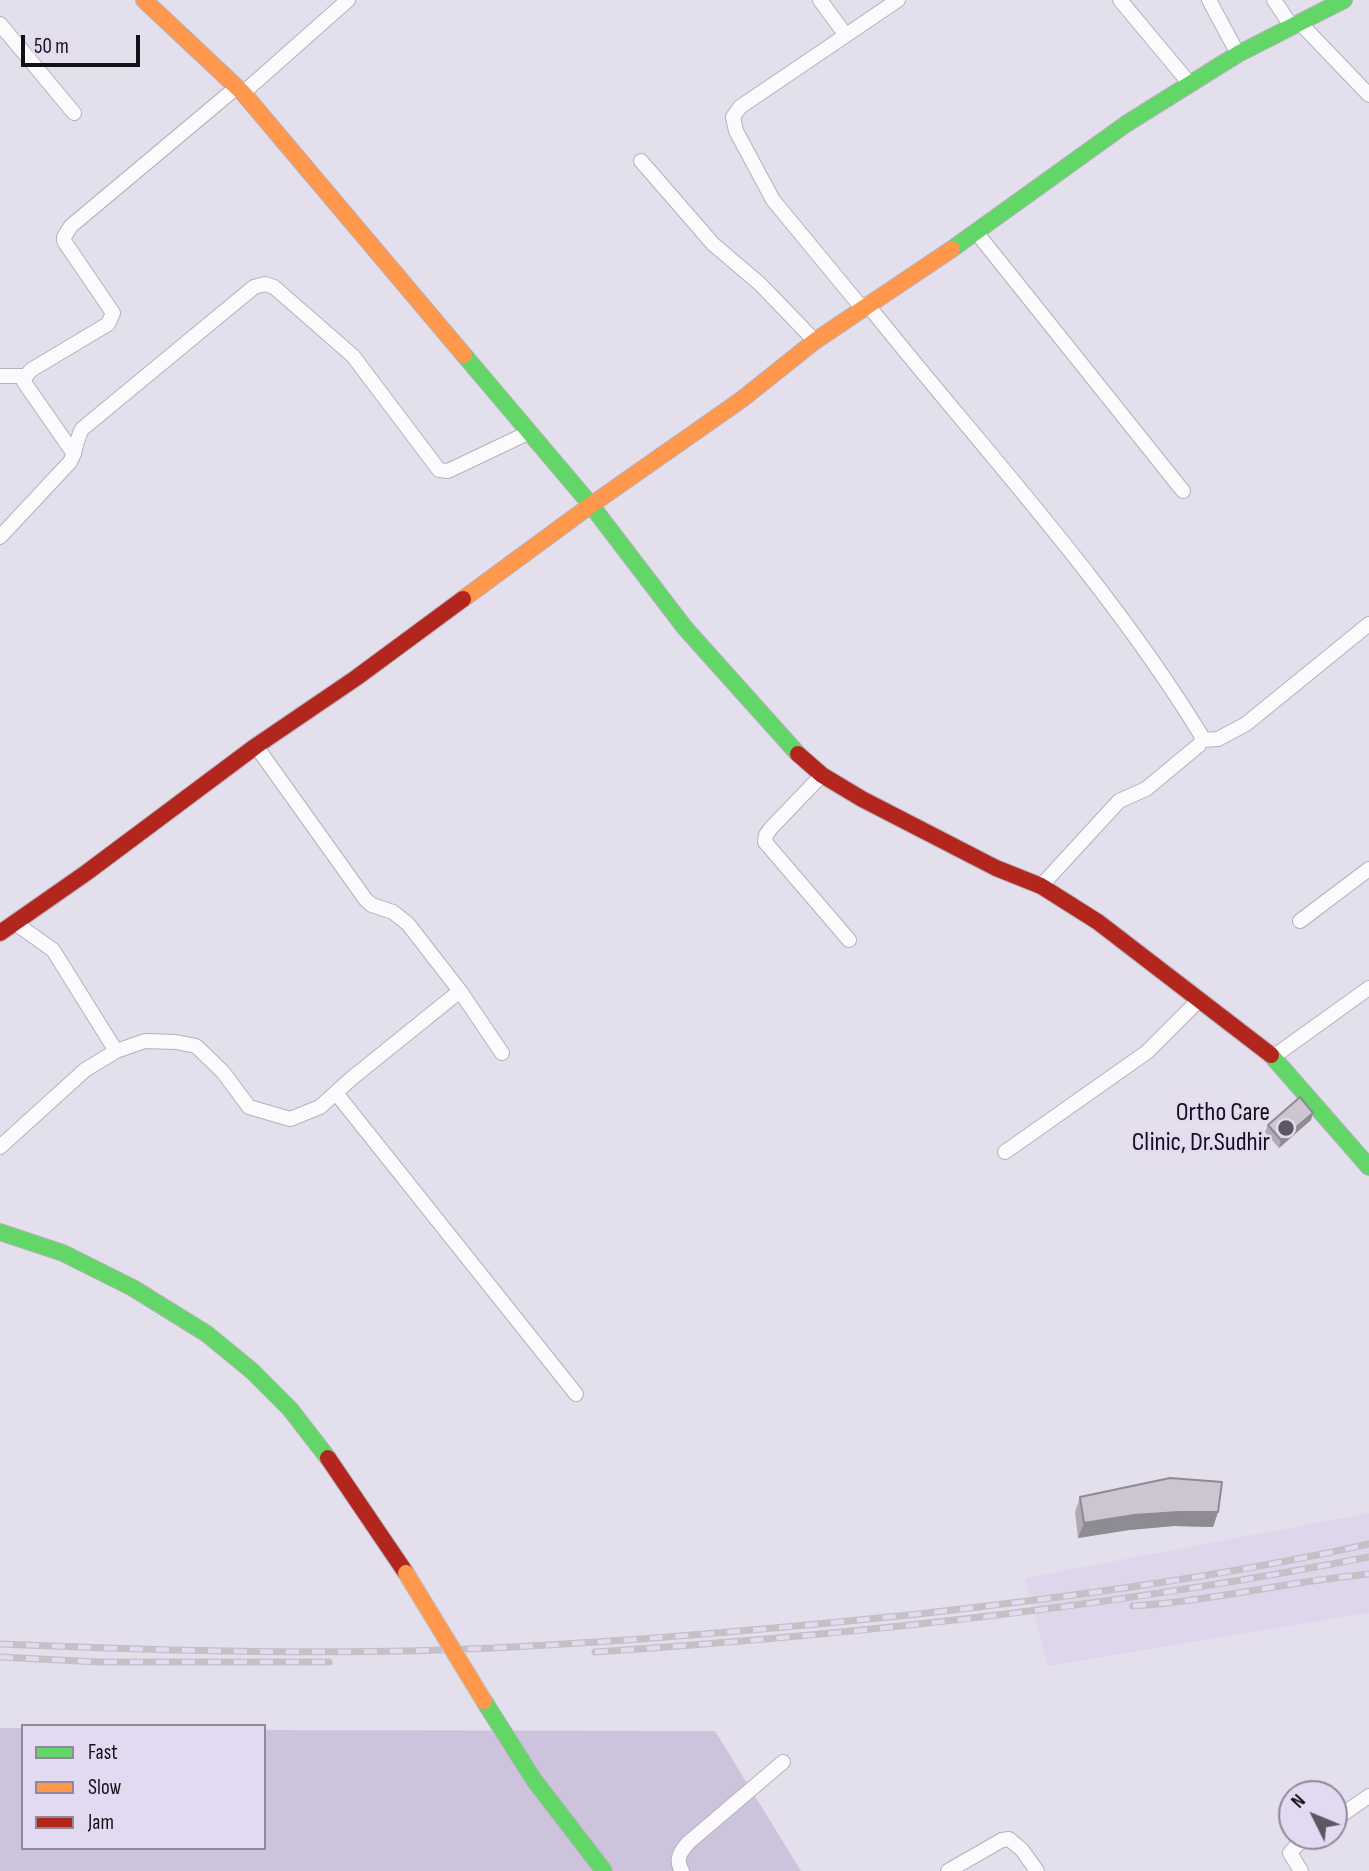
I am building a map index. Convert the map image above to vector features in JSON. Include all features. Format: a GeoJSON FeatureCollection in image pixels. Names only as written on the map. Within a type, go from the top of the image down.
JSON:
{"type":"FeatureCollection","features":[{"type":"Feature","properties":{"kind":"main road"},"geometry":{"type":"LineString","coordinates":[[144,0],[240,90],[591,505],[685,628],[790,747],[822,775],[862,799],[996,868],[1041,886],[1098,922],[1273,1058],[1369,1167]]}},
{"type":"Feature","properties":{"kind":"main road"},"geometry":{"type":"LineString","coordinates":[[0,933],[256,746],[356,678],[591,505],[741,400],[815,341],[975,232],[1126,124],[1238,54],[1344,0]]}},
{"type":"Feature","properties":{"kind":"main road"},"geometry":{"type":"LineString","coordinates":[[0,1232],[63,1253],[133,1288],[207,1335],[252,1371],[290,1409],[332,1464],[406,1573],[534,1780],[604,1871]]}},
{"type":"Feature","properties":{"kind":"street"},"geometry":{"type":"LineString","coordinates":[[74,454],[27,388],[26,376],[31,370],[108,324],[113,317],[113,313],[64,241],[66,232],[348,0]]}},
{"type":"Feature","properties":{"kind":"street"},"geometry":{"type":"LineString","coordinates":[[820,0],[845,34]]}},
{"type":"Feature","properties":{"kind":"street"},"geometry":{"type":"LineString","coordinates":[[898,0],[740,107],[733,117],[734,123],[773,200],[1054,529],[1144,650],[1188,714],[1202,740]]}},
{"type":"Feature","properties":{"kind":"street"},"geometry":{"type":"LineString","coordinates":[[1120,0],[1190,84]]}},
{"type":"Feature","properties":{"kind":"street"},"geometry":{"type":"LineString","coordinates":[[1209,0],[1238,54]]}},
{"type":"Feature","properties":{"kind":"street"},"geometry":{"type":"LineString","coordinates":[[1274,0],[1296,25],[1369,95]]}},
{"type":"Feature","properties":{"kind":"street"},"geometry":{"type":"LineString","coordinates":[[0,24],[74,113]]}},
{"type":"Feature","properties":{"kind":"street"},"geometry":{"type":"LineString","coordinates":[[641,161],[713,244],[760,284],[815,341]]}},
{"type":"Feature","properties":{"kind":"street"},"geometry":{"type":"LineString","coordinates":[[975,232],[1183,491]]}},
{"type":"Feature","properties":{"kind":"street"},"geometry":{"type":"LineString","coordinates":[[2,532],[70,462],[76,439],[82,429],[254,287],[265,284],[274,287],[353,356],[439,470],[448,471],[530,432]]}},
{"type":"Feature","properties":{"kind":"street"},"geometry":{"type":"LineString","coordinates":[[0,376],[26,376]]}},
{"type":"Feature","properties":{"kind":"street"},"geometry":{"type":"LineString","coordinates":[[1041,886],[1119,802],[1146,789],[1202,740],[1218,739],[1246,724],[1369,624]]}},
{"type":"Feature","properties":{"kind":"street"},"geometry":{"type":"LineString","coordinates":[[256,746],[366,900],[372,905],[393,912],[408,924],[460,991],[502,1053]]}},
{"type":"Feature","properties":{"kind":"street"},"geometry":{"type":"LineString","coordinates":[[822,775],[771,828],[765,842],[849,940]]}},
{"type":"Feature","properties":{"kind":"street"},"geometry":{"type":"LineString","coordinates":[[1300,921],[1369,869]]}},
{"type":"Feature","properties":{"kind":"street"},"geometry":{"type":"LineString","coordinates":[[15,923],[53,950],[116,1051]]}},
{"type":"Feature","properties":{"kind":"street"},"geometry":{"type":"LineString","coordinates":[[1273,1058],[1369,988]]}},
{"type":"Feature","properties":{"kind":"street"},"geometry":{"type":"LineString","coordinates":[[0,1147],[85,1070],[116,1051],[145,1041],[196,1046],[223,1072],[249,1107],[290,1119],[320,1107],[460,991]]}},
{"type":"Feature","properties":{"kind":"street"},"geometry":{"type":"LineString","coordinates":[[1005,1152],[1147,1052],[1198,1000]]}},
{"type":"Feature","properties":{"kind":"street"},"geometry":{"type":"LineString","coordinates":[[336,1093],[576,1394]]}},
{"type":"Feature","properties":{"kind":"street"},"geometry":{"type":"LineString","coordinates":[[682,1871],[678,1864],[679,1853],[688,1843],[783,1762]]}},
{"type":"Feature","properties":{"kind":"street"},"geometry":{"type":"LineString","coordinates":[[1348,1810],[1369,1796]]}},
{"type":"Feature","properties":{"kind":"street"},"geometry":{"type":"LineString","coordinates":[[948,1871],[1002,1840],[1009,1839],[1037,1871]]}},
{"type":"Feature","properties":{"kind":"street"},"geometry":{"type":"LineString","coordinates":[[1293,1850],[1290,1853],[1301,1871]]}},
{"type":"Feature","properties":{"kind":"shaded area"},"geometry":{"type":"Polygon","coordinates":[[[1369,1513],[1369,1613],[1048,1666],[1025,1578],[1369,1513]]]}},
{"type":"Feature","properties":{"kind":"shaded area"},"geometry":{"type":"Polygon","coordinates":[[[0,1728],[21,1728],[21,1850],[266,1850],[266,1730],[715,1731],[801,1871],[0,1871],[0,1728]]]}},
{"type":"Feature","properties":{"kind":"building"},"geometry":{"type":"Polygon","coordinates":[[[1300,1097],[1313,1113],[1281,1140],[1268,1125],[1300,1097]]]}},
{"type":"Feature","properties":{"kind":"building"},"geometry":{"type":"Polygon","coordinates":[[[1170,1478],[1222,1482],[1218,1512],[1134,1515],[1084,1523],[1080,1497],[1170,1478]]]}},
{"type":"Feature","properties":{"kind":"railway"},"geometry":{"type":"LineString","coordinates":[[0,1644],[320,1652],[448,1650],[665,1637],[918,1614],[1088,1593],[1201,1576],[1369,1544]]}},
{"type":"Feature","properties":{"kind":"railway"},"geometry":{"type":"LineString","coordinates":[[595,1652],[790,1637],[984,1617],[1177,1591],[1369,1557]]}},
{"type":"Feature","properties":{"kind":"railway"},"geometry":{"type":"LineString","coordinates":[[1133,1606],[1193,1600],[1369,1574]]}},
{"type":"Feature","properties":{"kind":"railway"},"geometry":{"type":"LineString","coordinates":[[0,1657],[98,1662],[329,1662]]}},
{"type":"Feature","properties":{"kind":"traffic: fast"},"geometry":{"type":"LineString","coordinates":[[952,249],[1126,124],[1238,54],[1344,0]]}},
{"type":"Feature","properties":{"kind":"traffic: fast"},"geometry":{"type":"LineString","coordinates":[[464,355],[591,505],[685,628],[798,754]]}},
{"type":"Feature","properties":{"kind":"traffic: fast"},"geometry":{"type":"LineString","coordinates":[[1271,1055],[1369,1167]]}},
{"type":"Feature","properties":{"kind":"traffic: fast"},"geometry":{"type":"LineString","coordinates":[[0,1232],[63,1253],[133,1288],[207,1334],[252,1371],[290,1409],[328,1458]]}},
{"type":"Feature","properties":{"kind":"traffic: fast"},"geometry":{"type":"LineString","coordinates":[[484,1701],[534,1780],[604,1871]]}},
{"type":"Feature","properties":{"kind":"traffic: slow"},"geometry":{"type":"LineString","coordinates":[[144,0],[243,93],[464,355]]}},
{"type":"Feature","properties":{"kind":"traffic: slow"},"geometry":{"type":"LineString","coordinates":[[463,599],[741,400],[815,341],[952,249]]}},
{"type":"Feature","properties":{"kind":"traffic: slow"},"geometry":{"type":"LineString","coordinates":[[406,1573],[484,1701]]}},
{"type":"Feature","properties":{"kind":"traffic: jam"},"geometry":{"type":"LineString","coordinates":[[0,933],[463,599]]}},
{"type":"Feature","properties":{"kind":"traffic: jam"},"geometry":{"type":"LineString","coordinates":[[798,754],[822,775],[862,799],[996,868],[1041,886],[1098,922],[1271,1055]]}},
{"type":"Feature","properties":{"kind":"traffic: jam"},"geometry":{"type":"LineString","coordinates":[[328,1458],[406,1573]]}},
{"type":"Feature","properties":{"kind":"place","name":"Ortho Care Clinic, Dr.Sudhir"},"geometry":{"type":"Point","coordinates":[1286,1128]}}]}
